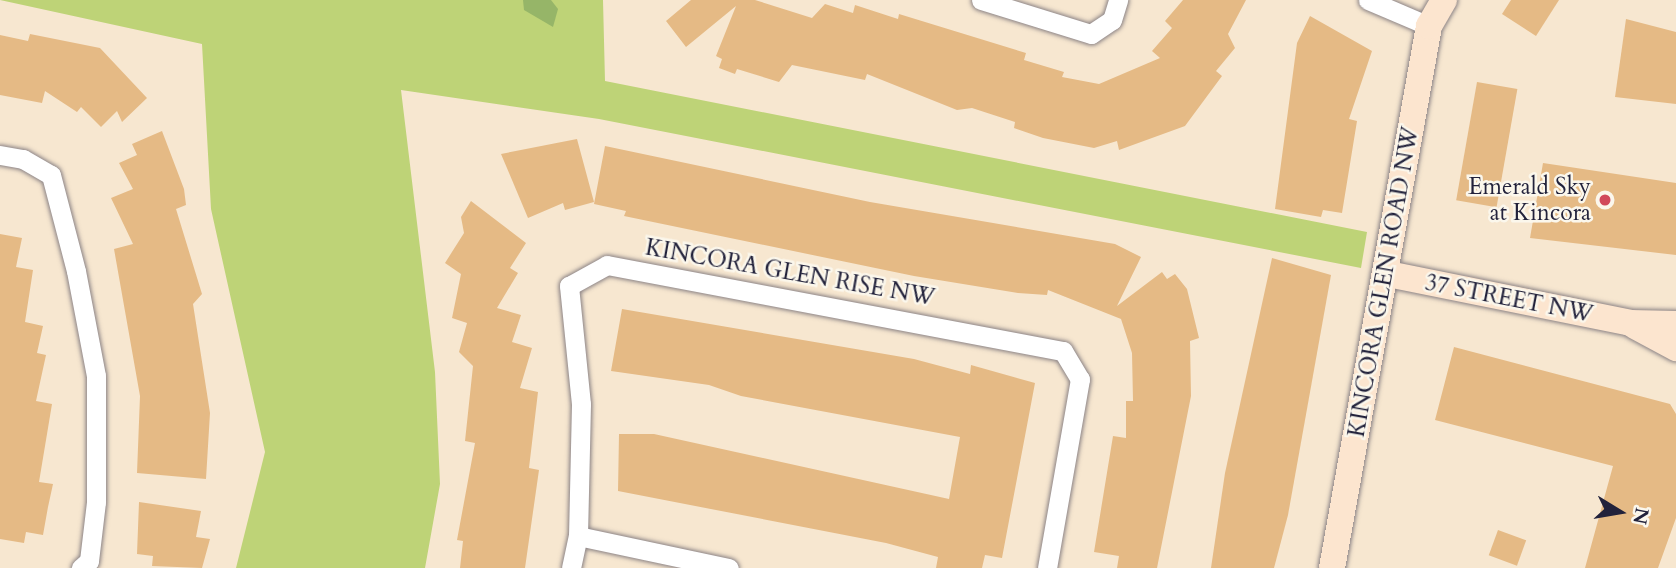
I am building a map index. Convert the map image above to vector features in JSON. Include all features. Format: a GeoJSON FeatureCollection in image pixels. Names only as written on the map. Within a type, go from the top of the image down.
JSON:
{"type":"FeatureCollection","features":[{"type":"Feature","properties":{"kind":"street"},"geometry":{"type":"LineString","coordinates":[[981,0],[1091,34],[1112,20],[1118,0]]}},
{"type":"Feature","properties":{"kind":"street"},"geometry":{"type":"LineString","coordinates":[[1368,0],[1429,26]]}},
{"type":"Feature","properties":{"kind":"street","name":"KINCORA GLEN ROAD NW"},"geometry":{"type":"LineString","coordinates":[[1332,568],[1388,274],[1429,26],[1444,0]]}},
{"type":"Feature","properties":{"kind":"street"},"geometry":{"type":"LineString","coordinates":[[0,155],[23,159],[51,175],[76,271],[96,376],[96,502],[89,561],[81,568]]}},
{"type":"Feature","properties":{"kind":"street","name":"KINCORA GLEN RISE NW"},"geometry":{"type":"LineString","coordinates":[[571,568],[578,536],[581,404],[569,286],[607,265],[1063,351],[1080,379],[1047,568]]}},
{"type":"Feature","properties":{"kind":"street","name":"37 STREET NW"},"geometry":{"type":"LineString","coordinates":[[1388,274],[1630,323],[1676,324]]}},
{"type":"Feature","properties":{"kind":"street","name":"37 STREET NW"},"geometry":{"type":"LineString","coordinates":[[1630,323],[1676,348]]}},
{"type":"Feature","properties":{"kind":"street"},"geometry":{"type":"LineString","coordinates":[[578,536],[729,568]]}},
{"type":"Feature","properties":{"kind":"green space"},"geometry":{"type":"Polygon","coordinates":[[[0,0],[603,0],[605,81],[1367,232],[1361,268],[599,119],[401,90],[435,372],[440,484],[425,568],[236,568],[265,452],[211,209],[202,44],[0,0]]]}},
{"type":"Feature","properties":{"kind":"green space"},"geometry":{"type":"Polygon","coordinates":[[[523,0],[551,0],[558,9],[553,27],[524,10],[523,0]]]}},
{"type":"Feature","properties":{"kind":"building"},"geometry":{"type":"Polygon","coordinates":[[[691,0],[755,0],[812,18],[825,4],[853,13],[855,5],[898,19],[899,14],[1026,53],[1024,60],[1064,72],[1062,77],[1099,84],[1160,58],[1152,51],[1172,28],[1165,21],[1183,0],[1246,0],[1228,34],[1235,48],[1216,71],[1222,76],[1185,126],[1119,150],[1117,141],[1094,148],[1043,138],[1014,128],[1015,122],[972,108],[957,110],[867,74],[865,80],[792,65],[779,82],[737,69],[735,74],[719,68],[722,59],[716,56],[736,6],[686,47],[666,21],[691,0]]]}},
{"type":"Feature","properties":{"kind":"building"},"geometry":{"type":"Polygon","coordinates":[[[1511,0],[1559,0],[1536,36],[1502,14],[1511,0]]]}},
{"type":"Feature","properties":{"kind":"building"},"geometry":{"type":"Polygon","coordinates":[[[1310,16],[1372,51],[1349,119],[1357,121],[1342,213],[1323,210],[1321,217],[1275,209],[1297,43],[1310,16]]]}},
{"type":"Feature","properties":{"kind":"building"},"geometry":{"type":"Polygon","coordinates":[[[1626,19],[1676,32],[1676,104],[1615,97],[1626,19]]]}},
{"type":"Feature","properties":{"kind":"building"},"geometry":{"type":"Polygon","coordinates":[[[30,34],[100,48],[147,98],[122,122],[117,111],[101,127],[81,107],[77,112],[45,91],[42,103],[0,95],[0,35],[28,41],[30,34]]]}},
{"type":"Feature","properties":{"kind":"building"},"geometry":{"type":"Polygon","coordinates":[[[1477,82],[1517,89],[1497,207],[1456,200],[1477,82]]]}},
{"type":"Feature","properties":{"kind":"building"},"geometry":{"type":"Polygon","coordinates":[[[162,131],[184,189],[186,205],[176,209],[202,294],[193,304],[210,413],[206,479],[137,473],[140,396],[114,249],[133,244],[111,198],[133,189],[119,163],[137,155],[132,144],[162,131]]]}},
{"type":"Feature","properties":{"kind":"building"},"geometry":{"type":"Polygon","coordinates":[[[577,139],[594,202],[565,210],[563,203],[528,218],[501,154],[577,139]]]}},
{"type":"Feature","properties":{"kind":"building"},"geometry":{"type":"Polygon","coordinates":[[[605,146],[870,202],[1115,244],[1141,257],[1117,306],[1162,272],[1167,279],[1175,274],[1187,289],[1199,338],[1190,341],[1191,396],[1157,568],[1117,568],[1119,556],[1094,552],[1113,436],[1126,438],[1126,401],[1133,401],[1132,353],[1121,319],[1048,290],[1047,295],[1018,293],[914,276],[624,216],[626,211],[594,204],[605,146]]]}},
{"type":"Feature","properties":{"kind":"building","name":"Emerald Sky at Kincora"},"geometry":{"type":"Polygon","coordinates":[[[1543,163],[1676,183],[1676,255],[1530,238],[1543,163]]]}},
{"type":"Feature","properties":{"kind":"building"},"geometry":{"type":"Polygon","coordinates":[[[471,201],[526,243],[510,268],[518,273],[497,308],[521,315],[512,342],[532,348],[520,388],[538,392],[529,468],[539,470],[525,568],[460,568],[463,541],[457,540],[475,443],[465,441],[473,366],[459,352],[467,323],[452,318],[461,274],[445,263],[464,233],[461,217],[471,201]]]}},
{"type":"Feature","properties":{"kind":"building"},"geometry":{"type":"Polygon","coordinates":[[[0,234],[22,238],[16,267],[33,270],[25,322],[43,326],[37,353],[46,355],[36,401],[52,404],[39,482],[53,484],[43,535],[26,532],[24,543],[0,539],[0,234]]]}},
{"type":"Feature","properties":{"kind":"building"},"geometry":{"type":"Polygon","coordinates":[[[1272,258],[1331,275],[1288,515],[1274,568],[1211,568],[1225,473],[1272,258]]]}},
{"type":"Feature","properties":{"kind":"building"},"geometry":{"type":"Polygon","coordinates":[[[622,309],[914,359],[970,374],[971,365],[1035,383],[1002,558],[985,555],[982,568],[936,568],[938,557],[886,543],[618,491],[619,434],[654,434],[949,499],[960,437],[741,396],[709,385],[611,371],[622,309]]]}},
{"type":"Feature","properties":{"kind":"building"},"geometry":{"type":"Polygon","coordinates":[[[1454,347],[1670,404],[1676,414],[1676,518],[1658,568],[1585,568],[1613,466],[1435,420],[1454,347]]]}},
{"type":"Feature","properties":{"kind":"building"},"geometry":{"type":"Polygon","coordinates":[[[139,502],[201,511],[196,537],[210,539],[202,568],[152,566],[153,556],[137,554],[139,502]]]}},
{"type":"Feature","properties":{"kind":"building"},"geometry":{"type":"Polygon","coordinates":[[[1498,530],[1526,540],[1517,566],[1489,555],[1498,530]]]}},
{"type":"Feature","properties":{"kind":"place","name":"Emerald Sky at Kincora"},"geometry":{"type":"Point","coordinates":[1605,200]}}]}
